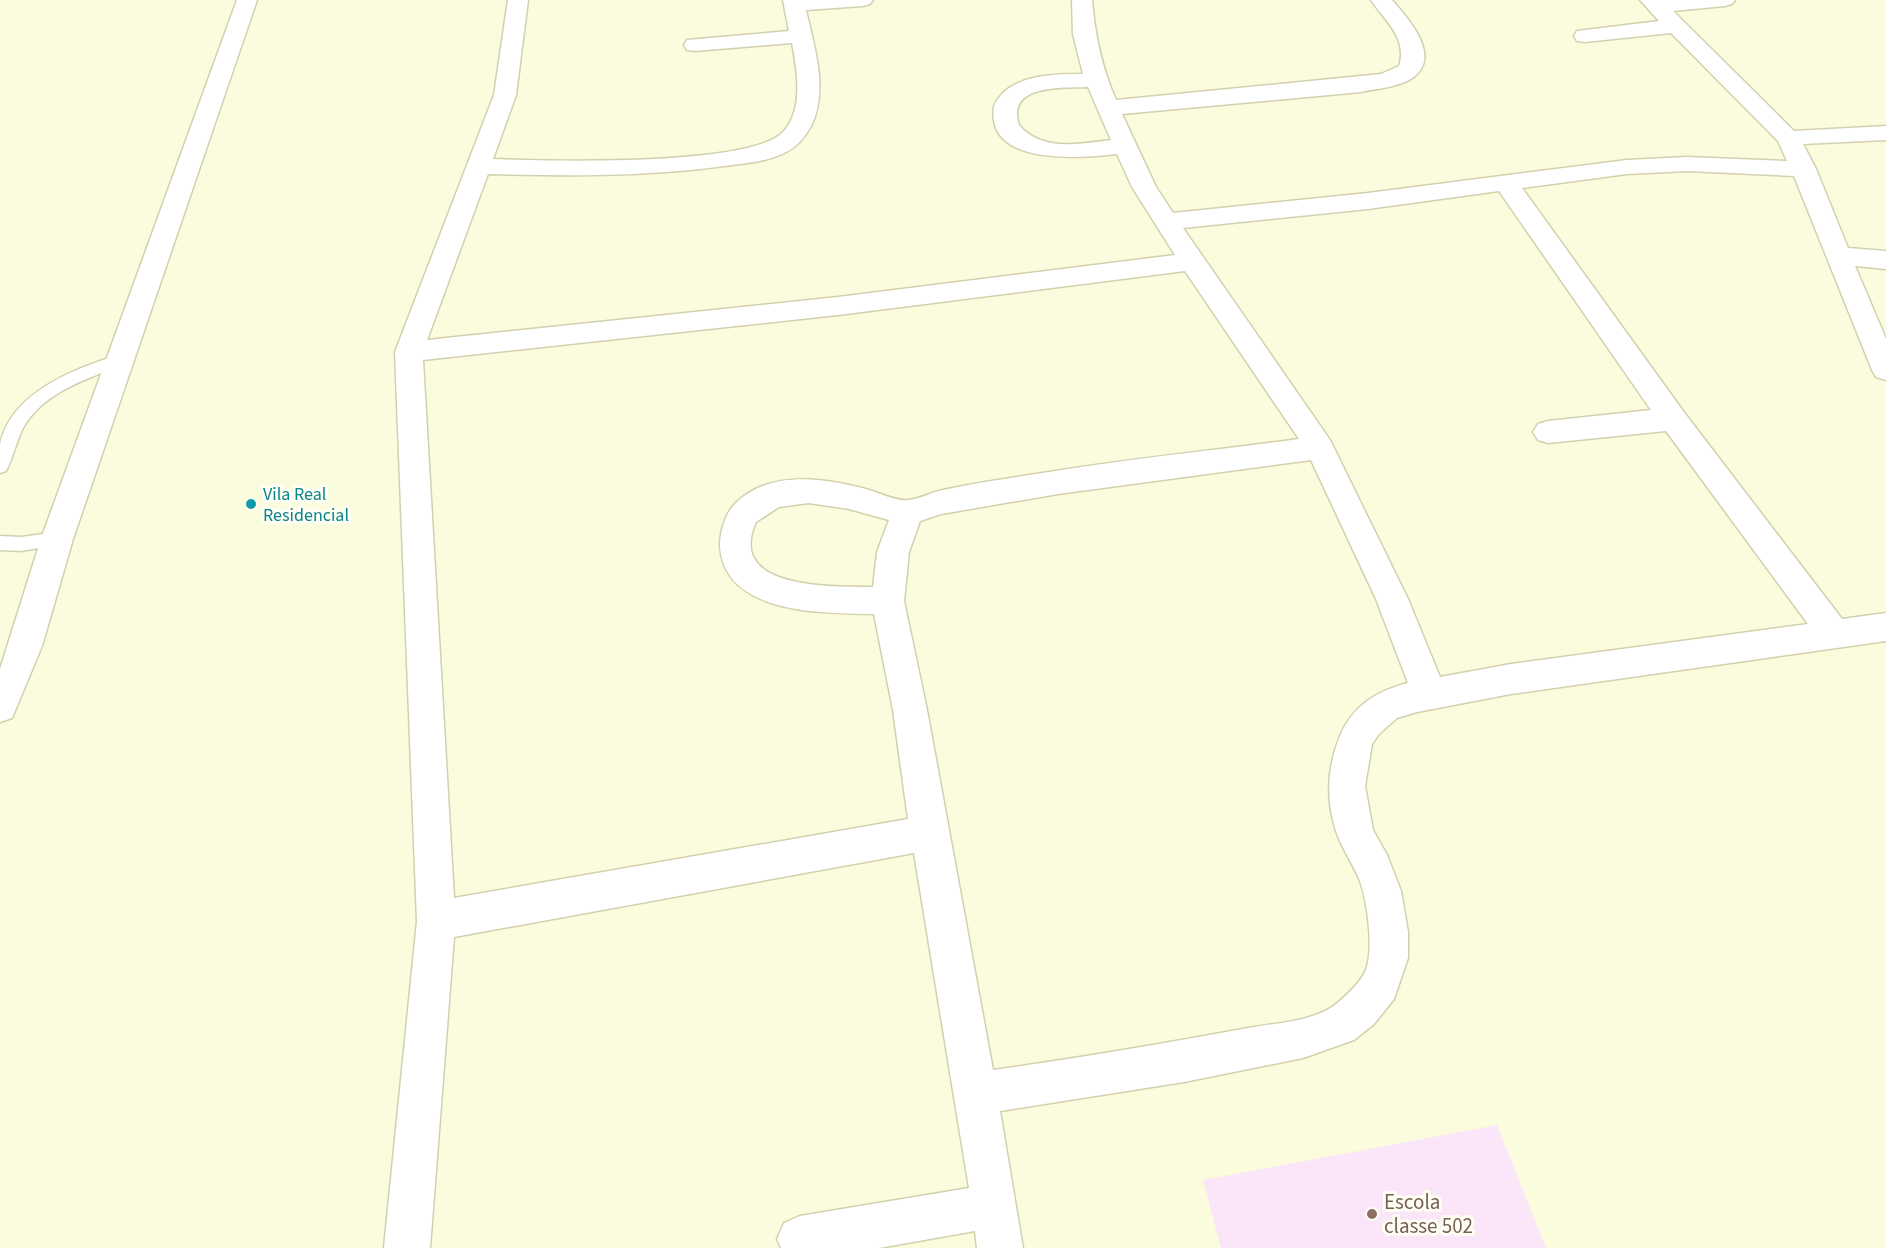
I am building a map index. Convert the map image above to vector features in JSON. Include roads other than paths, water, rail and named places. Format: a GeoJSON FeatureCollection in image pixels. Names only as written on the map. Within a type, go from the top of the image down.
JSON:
{"type":"FeatureCollection","features":[{"type":"Feature","properties":{"kind":"street"},"geometry":{"type":"LineString","coordinates":[[0,707],[12,684],[37,611],[57,539],[247,0]]}},
{"type":"Feature","properties":{"kind":"street"},"geometry":{"type":"LineString","coordinates":[[407,1248],[436,921],[409,352],[505,95],[518,0]]}},
{"type":"Feature","properties":{"kind":"street"},"geometry":{"type":"LineString","coordinates":[[480,166],[556,168],[675,164],[771,150],[784,144],[793,135],[806,111],[808,85],[794,3],[862,0]]}},
{"type":"Feature","properties":{"kind":"street"},"geometry":{"type":"LineString","coordinates":[[1082,0],[1084,34],[1096,80],[1144,187],[1165,222],[1320,448],[1392,600],[1430,694]]}},
{"type":"Feature","properties":{"kind":"street"},"geometry":{"type":"LineString","coordinates":[[1108,108],[1361,85],[1399,76],[1409,70],[1414,50],[1410,39],[1381,0]]}},
{"type":"Feature","properties":{"kind":"street"},"geometry":{"type":"LineString","coordinates":[[1653,3],[1725,0]]}},
{"type":"Feature","properties":{"kind":"street"},"geometry":{"type":"LineString","coordinates":[[1653,3],[1788,138],[1804,169],[1840,256],[1855,300],[1886,370]]}},
{"type":"Feature","properties":{"kind":"street"},"geometry":{"type":"LineString","coordinates":[[1585,36],[1675,26]]}},
{"type":"Feature","properties":{"kind":"street"},"geometry":{"type":"LineString","coordinates":[[695,45],[801,36]]}},
{"type":"Feature","properties":{"kind":"street"},"geometry":{"type":"LineString","coordinates":[[1096,80],[1054,82],[1013,94],[1006,103],[1004,112],[1006,125],[1017,138],[1049,150],[1068,152],[1127,146]]}},
{"type":"Feature","properties":{"kind":"street"},"geometry":{"type":"LineString","coordinates":[[1788,138],[1886,133]]}},
{"type":"Feature","properties":{"kind":"street"},"geometry":{"type":"LineString","coordinates":[[1165,222],[1368,201],[1627,167],[1667,165],[1804,169]]}},
{"type":"Feature","properties":{"kind":"street"},"geometry":{"type":"LineString","coordinates":[[1506,184],[1673,419],[1836,636]]}},
{"type":"Feature","properties":{"kind":"street"},"geometry":{"type":"LineString","coordinates":[[1840,256],[1886,260]]}},
{"type":"Feature","properties":{"kind":"street"},"geometry":{"type":"LineString","coordinates":[[409,352],[838,306],[1193,261]]}},
{"type":"Feature","properties":{"kind":"street"},"geometry":{"type":"LineString","coordinates":[[1548,432],[1673,419]]}},
{"type":"Feature","properties":{"kind":"street"},"geometry":{"type":"LineString","coordinates":[[888,601],[786,594],[756,582],[746,574],[737,559],[735,539],[738,523],[748,509],[777,494],[813,492],[842,496],[907,513],[941,502],[1058,482],[1320,448]]}},
{"type":"Feature","properties":{"kind":"street"},"geometry":{"type":"LineString","coordinates":[[800,1239],[996,1227],[976,1094],[929,833],[910,710],[888,601],[893,552],[907,513]]}},
{"type":"Feature","properties":{"kind":"street"},"geometry":{"type":"LineString","coordinates":[[976,1094],[1167,1065],[1298,1039],[1346,1022],[1373,997],[1386,970],[1388,929],[1383,896],[1373,867],[1356,836],[1349,801],[1347,769],[1353,746],[1365,724],[1380,710],[1398,700],[1511,679],[1836,636],[1886,627]]}},
{"type":"Feature","properties":{"kind":"street"},"geometry":{"type":"LineString","coordinates":[[436,921],[929,833]]}},
{"type":"Feature","properties":{"kind":"lane"},"geometry":{"type":"LineString","coordinates":[[0,467],[18,423],[40,398],[119,360]]}},
{"type":"Feature","properties":{"kind":"lane"},"geometry":{"type":"LineString","coordinates":[[0,543],[21,544],[57,539]]}},
{"type":"Feature","properties":{"kind":"place","name":"Vila Real Residencial"},"geometry":{"type":"Point","coordinates":[251,504]}},
{"type":"Feature","properties":{"kind":"place","name":"Escola classe 502"},"geometry":{"type":"Point","coordinates":[1372,1214]}}]}
